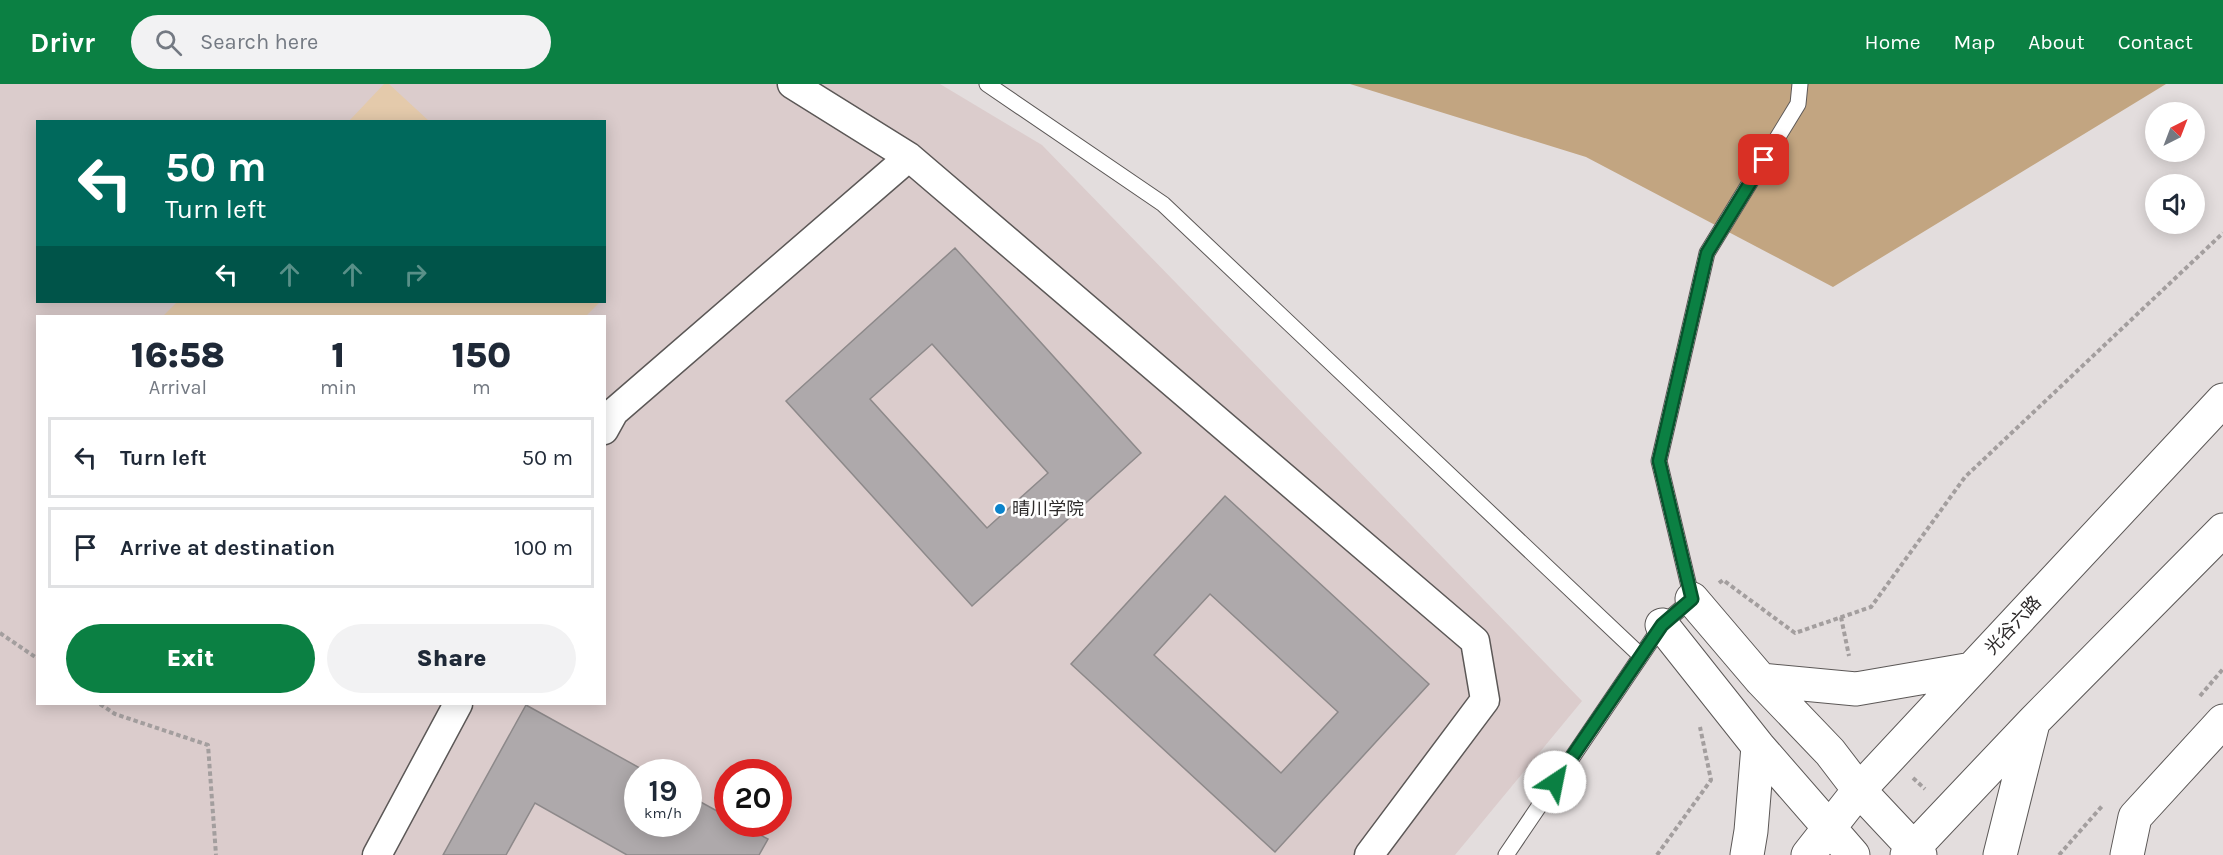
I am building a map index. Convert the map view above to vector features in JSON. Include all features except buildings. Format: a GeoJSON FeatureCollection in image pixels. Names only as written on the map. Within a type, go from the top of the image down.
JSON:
{"type":"FeatureCollection","features":[{"type":"Feature","properties":{"kind":"main road","name":"光谷六路"},"geometry":{"type":"LineString","coordinates":[[1808,855],[1859,790],[2223,400]]}},
{"type":"Feature","properties":{"kind":"main road"},"geometry":{"type":"LineString","coordinates":[[1692,599],[1761,680],[1830,752],[1859,790],[1914,852],[2034,721],[2223,530]]}},
{"type":"Feature","properties":{"kind":"main road"},"geometry":{"type":"LineString","coordinates":[[1662,625],[1758,746],[1853,855]]}},
{"type":"Feature","properties":{"kind":"main road"},"geometry":{"type":"LineString","coordinates":[[1761,680],[1856,689],[1972,669]]}},
{"type":"Feature","properties":{"kind":"main road"},"geometry":{"type":"LineString","coordinates":[[2000,855],[2034,721]]}},
{"type":"Feature","properties":{"kind":"main road"},"geometry":{"type":"LineString","coordinates":[[2127,855],[2135,817],[2223,721]]}},
{"type":"Feature","properties":{"kind":"main road"},"geometry":{"type":"LineString","coordinates":[[1747,855],[1758,746]]}},
{"type":"Feature","properties":{"kind":"street"},"geometry":{"type":"LineString","coordinates":[[792,84],[909,157],[1475,641],[1485,700],[1369,855]]}},
{"type":"Feature","properties":{"kind":"street"},"geometry":{"type":"LineString","coordinates":[[606,426],[614,412],[909,157]]}},
{"type":"Feature","properties":{"kind":"street"},"geometry":{"type":"LineString","coordinates":[[376,855],[457,705]]}},
{"type":"Feature","properties":{"kind":"lane"},"geometry":{"type":"LineString","coordinates":[[987,84],[1163,204],[1641,655]]}},
{"type":"Feature","properties":{"kind":"lane"},"geometry":{"type":"LineString","coordinates":[[1506,855],[1662,625],[1692,599],[1659,461],[1707,253],[1798,104],[1800,84]]}},
{"type":"Feature","properties":{"kind":"path"},"geometry":{"type":"LineString","coordinates":[[1692,599],[1724,580],[1795,633],[1870,607],[1965,477],[2223,233]]}},
{"type":"Feature","properties":{"kind":"path"},"geometry":{"type":"LineString","coordinates":[[0,633],[36,658]]}},
{"type":"Feature","properties":{"kind":"path"},"geometry":{"type":"LineString","coordinates":[[102,705],[115,714],[207,745],[216,855]]}},
{"type":"Feature","properties":{"kind":"path"},"geometry":{"type":"LineString","coordinates":[[1657,855],[1711,780],[1700,726]]}},
{"type":"Feature","properties":{"kind":"shaded area","name":"晴川学院"},"geometry":{"type":"Polygon","coordinates":[[[0,84],[940,84],[1042,145],[1582,701],[1455,855],[0,855],[0,84]]]}},
{"type":"Feature","properties":{"kind":"shaded area"},"geometry":{"type":"Polygon","coordinates":[[[384,84],[389,84],[428,120],[350,120],[384,84]]]}},
{"type":"Feature","properties":{"kind":"shaded area"},"geometry":{"type":"Polygon","coordinates":[[[1350,84],[2166,84],[1833,287],[1586,157],[1350,84]]]}},
{"type":"Feature","properties":{"kind":"shaded area"},"geometry":{"type":"Polygon","coordinates":[[[176,303],[599,303],[587,315],[164,315],[176,303]]]}},
{"type":"Feature","properties":{"kind":"place","name":"晴川学院"},"geometry":{"type":"Point","coordinates":[1000,509]}},
{"type":"Feature","properties":{"kind":"route"},"geometry":{"type":"LineString","coordinates":[[1555,782],[1662,625],[1692,599],[1659,461],[1707,253],[1764,160]]}}]}
